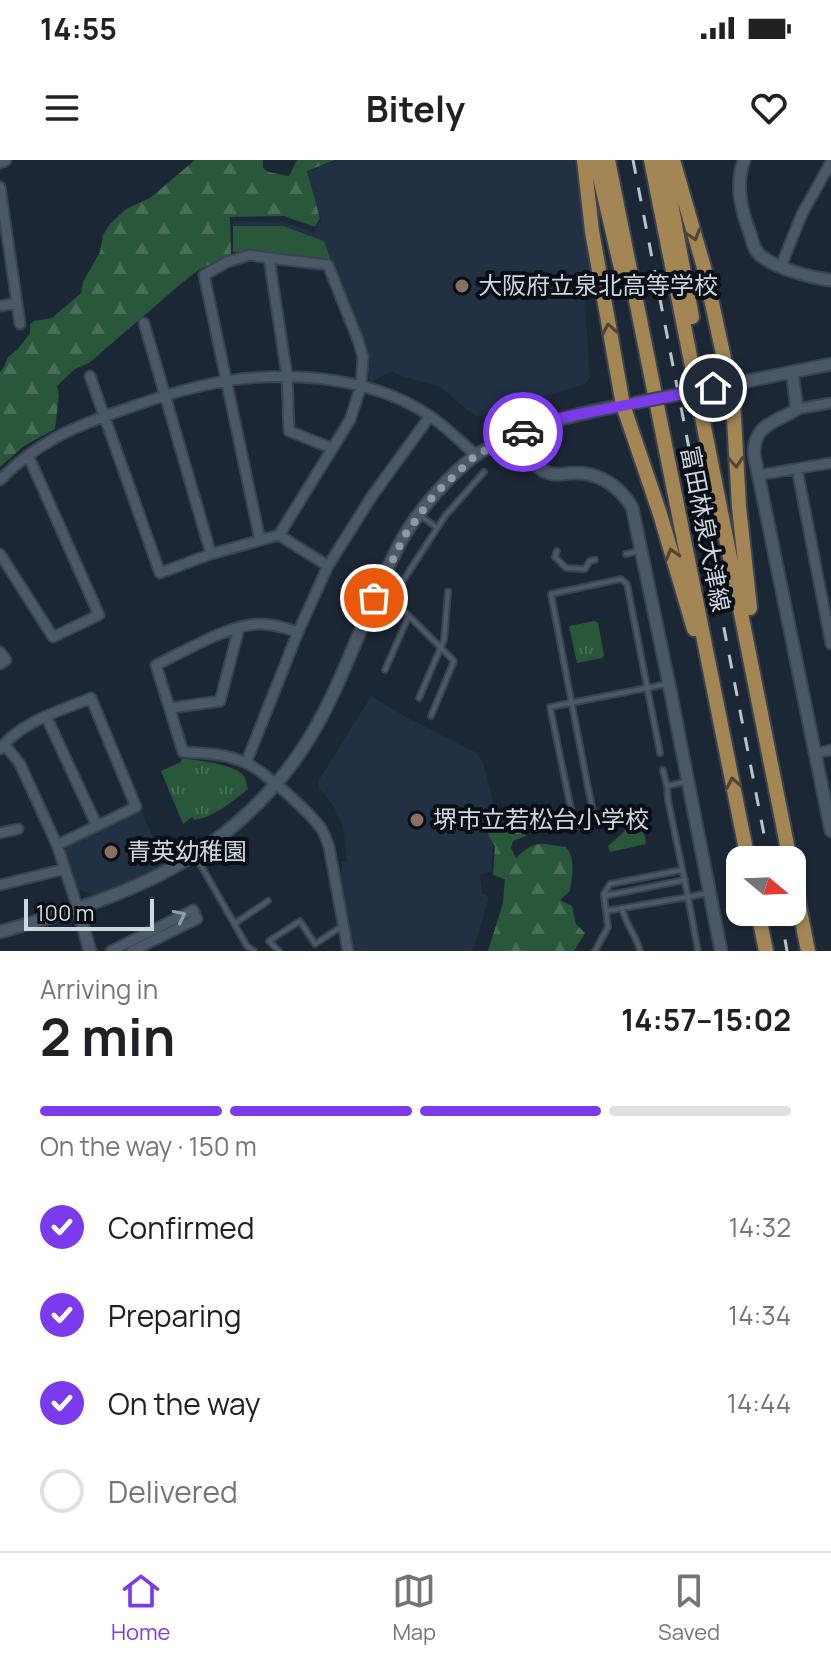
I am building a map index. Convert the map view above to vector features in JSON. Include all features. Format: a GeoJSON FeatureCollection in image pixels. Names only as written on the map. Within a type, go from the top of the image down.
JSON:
{"type":"FeatureCollection","features":[{"type":"Feature","properties":{"kind":"main road"},"geometry":{"type":"LineString","coordinates":[[584,160],[600,281],[629,404],[724,737]]}},
{"type":"Feature","properties":{"kind":"main road"},"geometry":{"type":"LineString","coordinates":[[596,160],[622,271],[646,345]]}},
{"type":"Feature","properties":{"kind":"main road","name":"富田林泉大津線"},"geometry":{"type":"LineString","coordinates":[[608,160],[745,846]]}},
{"type":"Feature","properties":{"kind":"main road","name":"富田林泉大津線"},"geometry":{"type":"LineString","coordinates":[[651,160],[787,846]]}},
{"type":"Feature","properties":{"kind":"main road"},"geometry":{"type":"LineString","coordinates":[[663,160],[696,338],[718,493]]}},
{"type":"Feature","properties":{"kind":"main road"},"geometry":{"type":"LineString","coordinates":[[673,160],[705,271],[733,400],[748,597],[775,786]]}},
{"type":"Feature","properties":{"kind":"main road"},"geometry":{"type":"LineString","coordinates":[[761,926],[766,951]]}},
{"type":"Feature","properties":{"kind":"main road"},"geometry":{"type":"LineString","coordinates":[[803,926],[808,951]]}},
{"type":"Feature","properties":{"kind":"street"},"geometry":{"type":"LineString","coordinates":[[744,160],[739,185],[740,208],[758,253],[781,266],[831,280]]}},
{"type":"Feature","properties":{"kind":"street"},"geometry":{"type":"LineString","coordinates":[[781,266],[802,214],[831,162]]}},
{"type":"Feature","properties":{"kind":"street"},"geometry":{"type":"LineString","coordinates":[[0,187],[20,324]]}},
{"type":"Feature","properties":{"kind":"street"},"geometry":{"type":"LineString","coordinates":[[90,376],[160,573],[211,554],[279,535],[350,420],[361,386],[361,348],[328,265],[250,255],[227,262],[204,275],[260,540]]}},
{"type":"Feature","properties":{"kind":"street"},"geometry":{"type":"LineString","coordinates":[[269,258],[287,376],[289,431],[331,448]]}},
{"type":"Feature","properties":{"kind":"street"},"geometry":{"type":"LineString","coordinates":[[0,306],[16,303]]}},
{"type":"Feature","properties":{"kind":"street"},"geometry":{"type":"LineString","coordinates":[[144,323],[211,554]]}},
{"type":"Feature","properties":{"kind":"street"},"geometry":{"type":"LineString","coordinates":[[0,932],[118,895],[165,873],[235,826],[275,784],[319,722],[390,562],[419,514],[434,495],[476,455],[522,432],[560,418],[831,364]]}},
{"type":"Feature","properties":{"kind":"street"},"geometry":{"type":"LineString","coordinates":[[792,372],[797,409]]}},
{"type":"Feature","properties":{"kind":"street"},"geometry":{"type":"LineString","coordinates":[[0,480],[43,443],[104,416],[201,385],[266,377],[338,380],[403,401],[430,416],[476,455]]}},
{"type":"Feature","properties":{"kind":"street"},"geometry":{"type":"LineString","coordinates":[[831,403],[797,409],[765,426],[759,432],[754,447],[831,831]]}},
{"type":"Feature","properties":{"kind":"street"},"geometry":{"type":"LineString","coordinates":[[246,763],[328,566],[372,496],[430,416]]}},
{"type":"Feature","properties":{"kind":"street"},"geometry":{"type":"LineString","coordinates":[[522,432],[534,462],[541,470],[549,474],[584,473],[597,476],[625,495],[632,507],[721,951]]}},
{"type":"Feature","properties":{"kind":"street"},"geometry":{"type":"LineString","coordinates":[[0,554],[53,637],[99,615],[28,455]]}},
{"type":"Feature","properties":{"kind":"street"},"geometry":{"type":"LineString","coordinates":[[759,475],[831,463]]}},
{"type":"Feature","properties":{"kind":"street"},"geometry":{"type":"LineString","coordinates":[[797,469],[831,644]]}},
{"type":"Feature","properties":{"kind":"street"},"geometry":{"type":"LineString","coordinates":[[279,535],[328,566]]}},
{"type":"Feature","properties":{"kind":"street"},"geometry":{"type":"LineString","coordinates":[[298,632],[265,624],[239,628],[156,665],[183,752],[209,754],[246,763],[275,784],[324,832],[348,951]]}},
{"type":"Feature","properties":{"kind":"street"},"geometry":{"type":"LineString","coordinates":[[170,708],[220,701],[239,628]]}},
{"type":"Feature","properties":{"kind":"street"},"geometry":{"type":"LineString","coordinates":[[0,652],[6,660],[0,664]]}},
{"type":"Feature","properties":{"kind":"street"},"geometry":{"type":"LineString","coordinates":[[57,845],[136,807],[91,698],[25,727],[2,746],[20,764],[57,845],[90,951]]}},
{"type":"Feature","properties":{"kind":"street"},"geometry":{"type":"LineString","coordinates":[[46,716],[97,826]]}},
{"type":"Feature","properties":{"kind":"street"},"geometry":{"type":"LineString","coordinates":[[816,753],[831,750]]}},
{"type":"Feature","properties":{"kind":"street"},"geometry":{"type":"LineString","coordinates":[[0,833],[18,829]]}},
{"type":"Feature","properties":{"kind":"street"},"geometry":{"type":"LineString","coordinates":[[0,885],[65,869]]}},
{"type":"Feature","properties":{"kind":"street"},"geometry":{"type":"LineString","coordinates":[[111,951],[193,910],[197,919],[132,951]]}},
{"type":"Feature","properties":{"kind":"lane"},"geometry":{"type":"LineString","coordinates":[[583,283],[600,281]]}},
{"type":"Feature","properties":{"kind":"lane"},"geometry":{"type":"LineString","coordinates":[[388,604],[437,527],[484,472]]}},
{"type":"Feature","properties":{"kind":"lane"},"geometry":{"type":"LineString","coordinates":[[419,514],[437,527]]}},
{"type":"Feature","properties":{"kind":"lane"},"geometry":{"type":"LineString","coordinates":[[557,551],[555,557],[566,568],[585,569],[590,561],[595,560]]}},
{"type":"Feature","properties":{"kind":"lane"},"geometry":{"type":"LineString","coordinates":[[626,554],[641,551]]}},
{"type":"Feature","properties":{"kind":"lane"},"geometry":{"type":"LineString","coordinates":[[660,753],[647,688],[627,584],[621,579],[551,594],[572,703],[594,817],[581,827],[574,824],[550,707],[572,703],[647,688],[669,684]]}},
{"type":"Feature","properties":{"kind":"lane"},"geometry":{"type":"LineString","coordinates":[[419,698],[444,640],[448,592]]}},
{"type":"Feature","properties":{"kind":"lane"},"geometry":{"type":"LineString","coordinates":[[374,598],[404,611],[454,661],[431,716]]}},
{"type":"Feature","properties":{"kind":"lane"},"geometry":{"type":"LineString","coordinates":[[385,670],[410,617]]}},
{"type":"Feature","properties":{"kind":"lane"},"geometry":{"type":"LineString","coordinates":[[663,770],[698,951]]}},
{"type":"Feature","properties":{"kind":"lane"},"geometry":{"type":"LineString","coordinates":[[667,786],[687,781]]}},
{"type":"Feature","properties":{"kind":"lane"},"geometry":{"type":"LineString","coordinates":[[195,855],[247,946],[254,951]]}},
{"type":"Feature","properties":{"kind":"lane"},"geometry":{"type":"LineString","coordinates":[[595,951],[608,927],[604,896],[610,884],[682,870]]}},
{"type":"Feature","properties":{"kind":"lane"},"geometry":{"type":"LineString","coordinates":[[604,896],[685,880]]}},
{"type":"Feature","properties":{"kind":"lane"},"geometry":{"type":"LineString","coordinates":[[606,911],[710,892]]}},
{"type":"Feature","properties":{"kind":"lane"},"geometry":{"type":"LineString","coordinates":[[234,924],[268,901]]}},
{"type":"Feature","properties":{"kind":"lane"},"geometry":{"type":"LineString","coordinates":[[622,908],[640,951]]}},
{"type":"Feature","properties":{"kind":"lane"},"geometry":{"type":"LineString","coordinates":[[279,951],[269,941],[300,921],[315,944],[344,925]]}},
{"type":"Feature","properties":{"kind":"shaded area","name":"大阪府立泉北高等学校"},"geometry":{"type":"Polygon","coordinates":[[[338,160],[575,160],[590,270],[583,277],[590,378],[585,384],[476,417],[440,387],[392,371],[369,383],[367,351],[331,262],[255,251],[233,252],[233,221],[284,222],[314,232],[321,219],[307,172],[338,160]]]}},
{"type":"Feature","properties":{"kind":"shaded area","name":"堺市立若松台小学校"},"geometry":{"type":"Polygon","coordinates":[[[371,696],[477,753],[484,764],[495,812],[491,872],[480,875],[482,894],[489,897],[473,951],[355,951],[339,877],[343,865],[337,861],[347,862],[344,829],[318,782],[371,696]]]}},
{"type":"Feature","properties":{"kind":"shaded area","name":"青英幼稚園"},"geometry":{"type":"Polygon","coordinates":[[[140,809],[163,865],[92,895],[77,888],[66,848],[140,809]]]}},
{"type":"Feature","properties":{"kind":"green space"},"geometry":{"type":"Polygon","coordinates":[[[195,160],[263,160],[263,168],[268,172],[289,176],[297,160],[335,160],[307,171],[320,218],[315,227],[284,216],[230,217],[231,254],[200,269],[89,363],[75,369],[57,386],[59,395],[55,429],[24,446],[0,467],[0,372],[8,357],[30,333],[30,324],[52,318],[81,293],[83,282],[100,252],[103,235],[110,224],[126,209],[150,198],[195,160]]]}},
{"type":"Feature","properties":{"kind":"green space"},"geometry":{"type":"Polygon","coordinates":[[[233,226],[283,226],[324,241],[331,262],[255,251],[233,252],[233,226]]]}},
{"type":"Feature","properties":{"kind":"green space"},"geometry":{"type":"Polygon","coordinates":[[[595,621],[604,655],[577,663],[569,626],[595,621]]]}},
{"type":"Feature","properties":{"kind":"green space"},"geometry":{"type":"Polygon","coordinates":[[[182,759],[205,761],[240,772],[248,789],[216,812],[194,820],[192,817],[183,824],[161,771],[182,759]]]}},
{"type":"Feature","properties":{"kind":"green space"},"geometry":{"type":"Polygon","coordinates":[[[509,809],[515,817],[527,819],[523,827],[526,836],[513,841],[511,848],[516,858],[539,844],[566,847],[569,852],[572,868],[570,891],[560,900],[572,906],[576,924],[585,933],[574,951],[488,951],[503,903],[505,879],[493,875],[495,846],[487,828],[491,818],[509,809]]]}},
{"type":"Feature","properties":{"kind":"green space"},"geometry":{"type":"Polygon","coordinates":[[[636,810],[640,810],[646,844],[610,852],[608,846],[628,826],[636,810]]]}},
{"type":"Feature","properties":{"kind":"railway"},"geometry":{"type":"LineString","coordinates":[[633,160],[766,846]]}},
{"type":"Feature","properties":{"kind":"railway"},"geometry":{"type":"LineString","coordinates":[[783,926],[787,951]]}},
{"type":"Feature","properties":{"kind":"way so far"},"geometry":{"type":"LineString","coordinates":[[374,598],[405,535],[434,495],[476,455],[523,432]]}},
{"type":"Feature","properties":{"kind":"place","name":"大阪府立泉北高等学校"},"geometry":{"type":"Point","coordinates":[462,286]}},
{"type":"Feature","properties":{"kind":"place","name":"堺市立若松台小学校"},"geometry":{"type":"Point","coordinates":[417,820]}},
{"type":"Feature","properties":{"kind":"place","name":"青英幼稚園"},"geometry":{"type":"Point","coordinates":[111,852]}},
{"type":"Feature","properties":{"kind":"route"},"geometry":{"type":"LineString","coordinates":[[523,432],[560,418],[713,388]]}}]}
